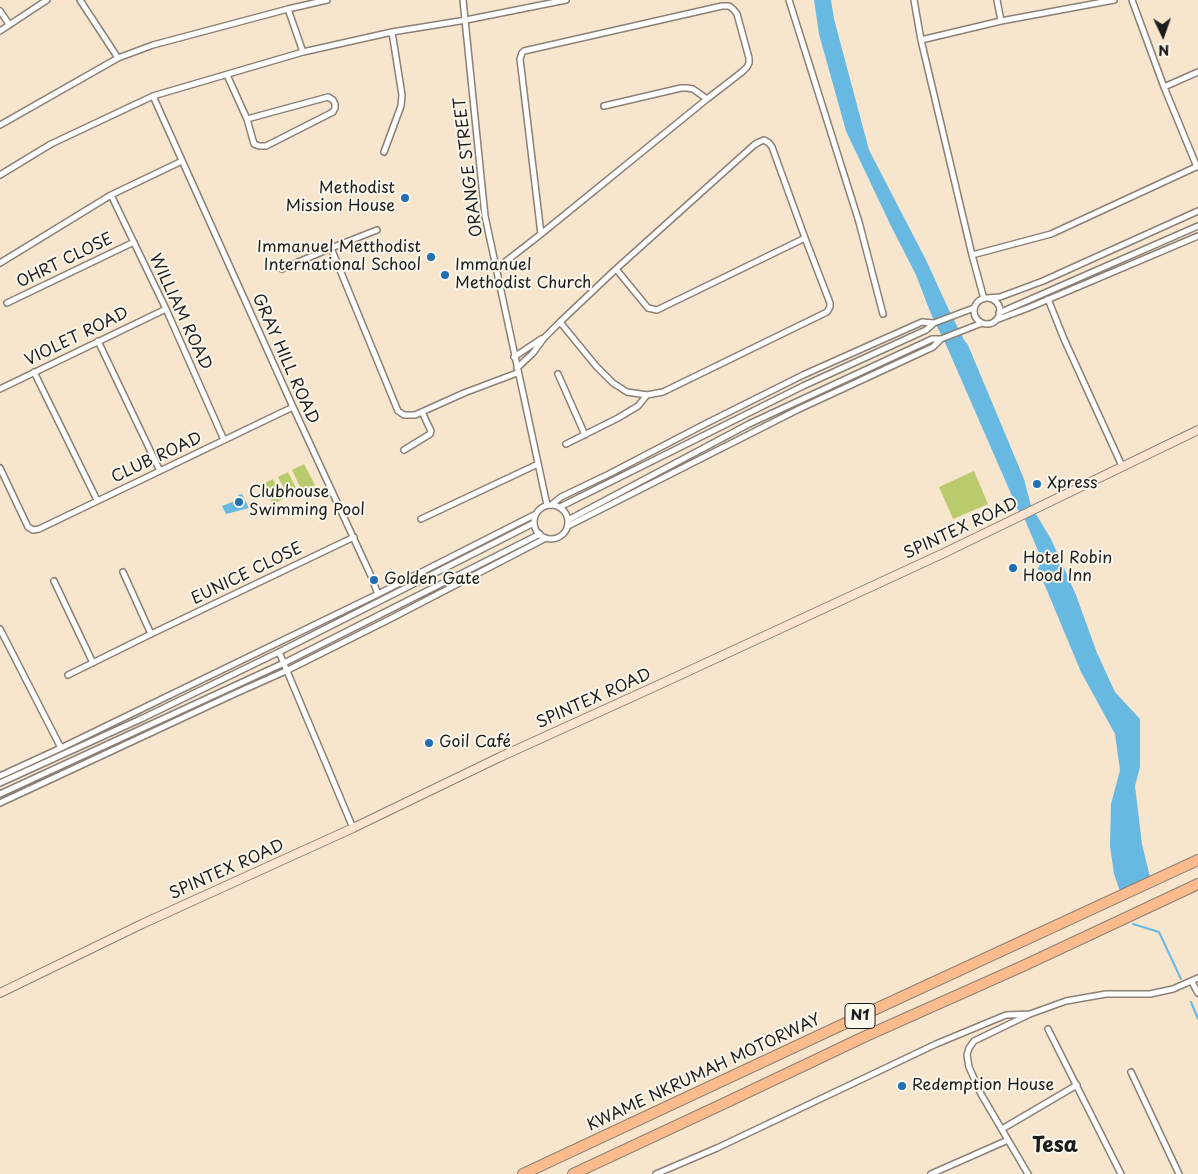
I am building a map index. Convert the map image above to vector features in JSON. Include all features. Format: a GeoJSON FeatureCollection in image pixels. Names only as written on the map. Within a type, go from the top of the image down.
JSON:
{"type":"FeatureCollection","features":[{"type":"Feature","properties":{"kind":"highway","name":"KWAME NKRUMAH MOTORWAY"},"geometry":{"type":"LineString","coordinates":[[523,1174],[1198,860]]}},
{"type":"Feature","properties":{"kind":"highway","name":"N1"},"geometry":{"type":"LineString","coordinates":[[573,1174],[866,1036],[1014,970],[1198,884]]}},
{"type":"Feature","properties":{"kind":"main road","name":"SPINTEX ROAD"},"geometry":{"type":"LineString","coordinates":[[0,993],[142,924],[353,828],[500,757],[801,620],[1020,517],[1198,430]]}},
{"type":"Feature","properties":{"kind":"street"},"geometry":{"type":"LineString","coordinates":[[0,31],[47,0]]}},
{"type":"Feature","properties":{"kind":"street"},"geometry":{"type":"LineString","coordinates":[[80,0],[118,58]]}},
{"type":"Feature","properties":{"kind":"street"},"geometry":{"type":"LineString","coordinates":[[0,124],[118,58],[153,45],[327,0]]}},
{"type":"Feature","properties":{"kind":"street","name":"ORANGE STREET"},"geometry":{"type":"LineString","coordinates":[[463,0],[485,216],[514,357],[549,505]]}},
{"type":"Feature","properties":{"kind":"street"},"geometry":{"type":"LineString","coordinates":[[0,175],[51,144],[153,96],[304,52],[392,32],[466,20],[566,0]]}},
{"type":"Feature","properties":{"kind":"street"},"geometry":{"type":"LineString","coordinates":[[789,0],[859,222],[884,314]]}},
{"type":"Feature","properties":{"kind":"street"},"geometry":{"type":"LineString","coordinates":[[914,0],[921,40],[972,255],[986,299]]}},
{"type":"Feature","properties":{"kind":"street"},"geometry":{"type":"LineString","coordinates":[[997,0],[1001,21]]}},
{"type":"Feature","properties":{"kind":"street"},"geometry":{"type":"LineString","coordinates":[[921,40],[1001,21],[1114,0]]}},
{"type":"Feature","properties":{"kind":"street"},"geometry":{"type":"LineString","coordinates":[[972,255],[1051,234],[1197,167],[1164,87],[1132,0]]}},
{"type":"Feature","properties":{"kind":"street"},"geometry":{"type":"LineString","coordinates":[[496,269],[541,234],[742,72],[750,58],[737,14],[729,6],[722,6],[522,53],[520,60],[541,234]]}},
{"type":"Feature","properties":{"kind":"street"},"geometry":{"type":"LineString","coordinates":[[288,9],[304,52]]}},
{"type":"Feature","properties":{"kind":"street"},"geometry":{"type":"LineString","coordinates":[[0,11],[9,24]]}},
{"type":"Feature","properties":{"kind":"street"},"geometry":{"type":"LineString","coordinates":[[384,152],[399,111],[402,95],[392,32]]}},
{"type":"Feature","properties":{"kind":"street"},"geometry":{"type":"LineString","coordinates":[[1164,87],[1198,72]]}},
{"type":"Feature","properties":{"kind":"street"},"geometry":{"type":"LineString","coordinates":[[227,75],[247,119],[254,144],[259,146],[266,146],[333,112],[335,104],[328,97],[247,119]]}},
{"type":"Feature","properties":{"kind":"street"},"geometry":{"type":"LineString","coordinates":[[604,106],[681,88],[693,90],[707,99]]}},
{"type":"Feature","properties":{"kind":"street","name":"GRAY HILL ROAD"},"geometry":{"type":"LineString","coordinates":[[153,96],[372,578]]}},
{"type":"Feature","properties":{"kind":"street"},"geometry":{"type":"LineString","coordinates":[[332,248],[398,411],[404,415],[415,415],[517,370],[544,338],[560,322],[616,269],[754,145],[764,140],[769,143],[830,303],[827,312],[663,392],[647,395],[627,392],[613,383],[596,366],[560,322]]}},
{"type":"Feature","properties":{"kind":"street"},"geometry":{"type":"LineString","coordinates":[[0,263],[111,195],[182,161]]}},
{"type":"Feature","properties":{"kind":"street","name":"WILLIAM ROAD"},"geometry":{"type":"LineString","coordinates":[[111,195],[166,309],[224,440]]}},
{"type":"Feature","properties":{"kind":"street"},"geometry":{"type":"LineString","coordinates":[[560,507],[804,386],[926,330],[934,323],[974,308],[978,302],[1043,281],[1198,211]]}},
{"type":"Feature","properties":{"kind":"street"},"geometry":{"type":"LineString","coordinates":[[999,313],[1198,226]]}},
{"type":"Feature","properties":{"kind":"street"},"geometry":{"type":"LineString","coordinates":[[282,269],[377,230]]}},
{"type":"Feature","properties":{"kind":"street"},"geometry":{"type":"LineString","coordinates":[[974,308],[976,319],[982,323],[990,324],[1198,236]]}},
{"type":"Feature","properties":{"kind":"street"},"geometry":{"type":"LineString","coordinates":[[616,269],[648,308],[657,310],[804,238]]}},
{"type":"Feature","properties":{"kind":"street","name":"OHRT CLOSE"},"geometry":{"type":"LineString","coordinates":[[7,303],[134,242]]}},
{"type":"Feature","properties":{"kind":"street"},"geometry":{"type":"LineString","coordinates":[[986,299],[992,299],[998,305],[999,313],[996,320]]}},
{"type":"Feature","properties":{"kind":"street"},"geometry":{"type":"LineString","coordinates":[[1048,299],[1064,339],[1122,466]]}},
{"type":"Feature","properties":{"kind":"street","name":"VIOLET ROAD"},"geometry":{"type":"LineString","coordinates":[[0,389],[166,309]]}},
{"type":"Feature","properties":{"kind":"street"},"geometry":{"type":"LineString","coordinates":[[0,776],[378,594],[536,514],[540,509],[561,497],[803,375],[922,322],[934,323]]}},
{"type":"Feature","properties":{"kind":"street"},"geometry":{"type":"LineString","coordinates":[[568,526],[800,409],[933,347],[941,339],[982,323]]}},
{"type":"Feature","properties":{"kind":"street"},"geometry":{"type":"LineString","coordinates":[[514,357],[544,338]]}},
{"type":"Feature","properties":{"kind":"street"},"geometry":{"type":"LineString","coordinates":[[568,520],[749,424],[932,339],[941,339]]}},
{"type":"Feature","properties":{"kind":"street"},"geometry":{"type":"LineString","coordinates":[[98,341],[160,471]]}},
{"type":"Feature","properties":{"kind":"street"},"geometry":{"type":"LineString","coordinates":[[34,372],[97,500]]}},
{"type":"Feature","properties":{"kind":"street"},"geometry":{"type":"LineString","coordinates":[[558,374],[585,435]]}},
{"type":"Feature","properties":{"kind":"street"},"geometry":{"type":"LineString","coordinates":[[566,444],[638,406],[647,395]]}},
{"type":"Feature","properties":{"kind":"street","name":"CLUB ROAD"},"geometry":{"type":"LineString","coordinates":[[0,468],[28,528],[33,530],[39,529],[293,407]]}},
{"type":"Feature","properties":{"kind":"street"},"geometry":{"type":"LineString","coordinates":[[404,450],[432,432],[422,412]]}},
{"type":"Feature","properties":{"kind":"street"},"geometry":{"type":"LineString","coordinates":[[421,519],[538,464]]}},
{"type":"Feature","properties":{"kind":"street"},"geometry":{"type":"LineString","coordinates":[[0,803],[288,670],[546,538],[558,537],[564,533],[568,526],[566,512],[560,507],[549,505]]}},
{"type":"Feature","properties":{"kind":"street"},"geometry":{"type":"LineString","coordinates":[[536,514],[534,524],[537,531],[546,538]]}},
{"type":"Feature","properties":{"kind":"street"},"geometry":{"type":"LineString","coordinates":[[0,782],[143,718],[534,524]]}},
{"type":"Feature","properties":{"kind":"street"},"geometry":{"type":"LineString","coordinates":[[0,794],[284,663],[540,534]]}},
{"type":"Feature","properties":{"kind":"street","name":"EUNICE CLOSE"},"geometry":{"type":"LineString","coordinates":[[68,676],[354,537]]}},
{"type":"Feature","properties":{"kind":"street"},"geometry":{"type":"LineString","coordinates":[[123,572],[152,634]]}},
{"type":"Feature","properties":{"kind":"street"},"geometry":{"type":"LineString","coordinates":[[54,581],[93,663]]}},
{"type":"Feature","properties":{"kind":"street"},"geometry":{"type":"LineString","coordinates":[[374,584],[378,594]]}},
{"type":"Feature","properties":{"kind":"street"},"geometry":{"type":"LineString","coordinates":[[0,629],[61,748]]}},
{"type":"Feature","properties":{"kind":"street"},"geometry":{"type":"LineString","coordinates":[[279,652],[353,828]]}},
{"type":"Feature","properties":{"kind":"street"},"geometry":{"type":"LineString","coordinates":[[1028,1174],[982,1094],[969,1067],[967,1055],[974,1041],[1030,1014],[1066,1000],[1106,994],[1150,994],[1172,989],[1198,978]]}},
{"type":"Feature","properties":{"kind":"street"},"geometry":{"type":"LineString","coordinates":[[1192,982],[1198,993]]}},
{"type":"Feature","properties":{"kind":"street"},"geometry":{"type":"LineString","coordinates":[[656,1174],[716,1148],[936,1044],[1006,1015],[1030,1014]]}},
{"type":"Feature","properties":{"kind":"street"},"geometry":{"type":"LineString","coordinates":[[1048,1029],[1122,1174]]}},
{"type":"Feature","properties":{"kind":"street"},"geometry":{"type":"LineString","coordinates":[[1131,1072],[1178,1174]]}},
{"type":"Feature","properties":{"kind":"street"},"geometry":{"type":"LineString","coordinates":[[1002,1130],[1077,1085]]}},
{"type":"Feature","properties":{"kind":"street"},"geometry":{"type":"LineString","coordinates":[[932,1174],[1008,1140]]}},
{"type":"Feature","properties":{"kind":"green space"},"geometry":{"type":"Polygon","coordinates":[[[304,464],[315,485],[302,491],[292,470],[304,464]]]}},
{"type":"Feature","properties":{"kind":"green space"},"geometry":{"type":"Polygon","coordinates":[[[974,471],[988,504],[953,519],[939,487],[974,471]]]}},
{"type":"Feature","properties":{"kind":"green space"},"geometry":{"type":"Polygon","coordinates":[[[288,472],[298,492],[289,497],[278,477],[288,472]]]}},
{"type":"Feature","properties":{"kind":"green space"},"geometry":{"type":"Polygon","coordinates":[[[273,479],[283,499],[273,504],[263,484],[273,479]]]}},
{"type":"Feature","properties":{"kind":"water"},"geometry":{"type":"Polygon","coordinates":[[[814,0],[831,0],[834,19],[869,150],[968,345],[1024,479],[1031,506],[1051,539],[1076,595],[1097,653],[1115,692],[1140,719],[1140,767],[1135,786],[1142,844],[1150,877],[1120,891],[1114,874],[1110,846],[1111,804],[1120,770],[1115,734],[1081,672],[1038,569],[1042,560],[1025,520],[1019,512],[931,314],[916,275],[846,131],[819,34],[814,0]]]}},
{"type":"Feature","properties":{"kind":"water","name":"Clubhouse Swimming Pool"},"geometry":{"type":"Polygon","coordinates":[[[242,494],[249,508],[226,514],[222,506],[240,499],[238,495],[242,494]]]}},
{"type":"Feature","properties":{"kind":"waterway"},"geometry":{"type":"LineString","coordinates":[[1133,924],[1159,932],[1181,979]]}},
{"type":"Feature","properties":{"kind":"waterway"},"geometry":{"type":"LineString","coordinates":[[1191,1002],[1198,1019]]}},
{"type":"Feature","properties":{"kind":"place","name":"Methodist Mission House"},"geometry":{"type":"Point","coordinates":[405,198]}},
{"type":"Feature","properties":{"kind":"place","name":"Immanuel Metthodist International School"},"geometry":{"type":"Point","coordinates":[431,257]}},
{"type":"Feature","properties":{"kind":"place","name":"Immanuel Methodist Church"},"geometry":{"type":"Point","coordinates":[445,275]}},
{"type":"Feature","properties":{"kind":"place","name":"Xpress"},"geometry":{"type":"Point","coordinates":[1037,484]}},
{"type":"Feature","properties":{"kind":"place","name":"Clubhouse Swimming Pool"},"geometry":{"type":"Point","coordinates":[239,502]}},
{"type":"Feature","properties":{"kind":"place","name":"Hotel Robin Hood Inn"},"geometry":{"type":"Point","coordinates":[1013,568]}},
{"type":"Feature","properties":{"kind":"place","name":"Golden Gate"},"geometry":{"type":"Point","coordinates":[374,580]}},
{"type":"Feature","properties":{"kind":"place","name":"Goil Café"},"geometry":{"type":"Point","coordinates":[429,743]}},
{"type":"Feature","properties":{"kind":"place","name":"Redemption House"},"geometry":{"type":"Point","coordinates":[902,1086]}},
{"type":"Feature","properties":{"kind":"district","name":"Tesa"},"geometry":{"type":"Point","coordinates":[1055,1146]}}]}
